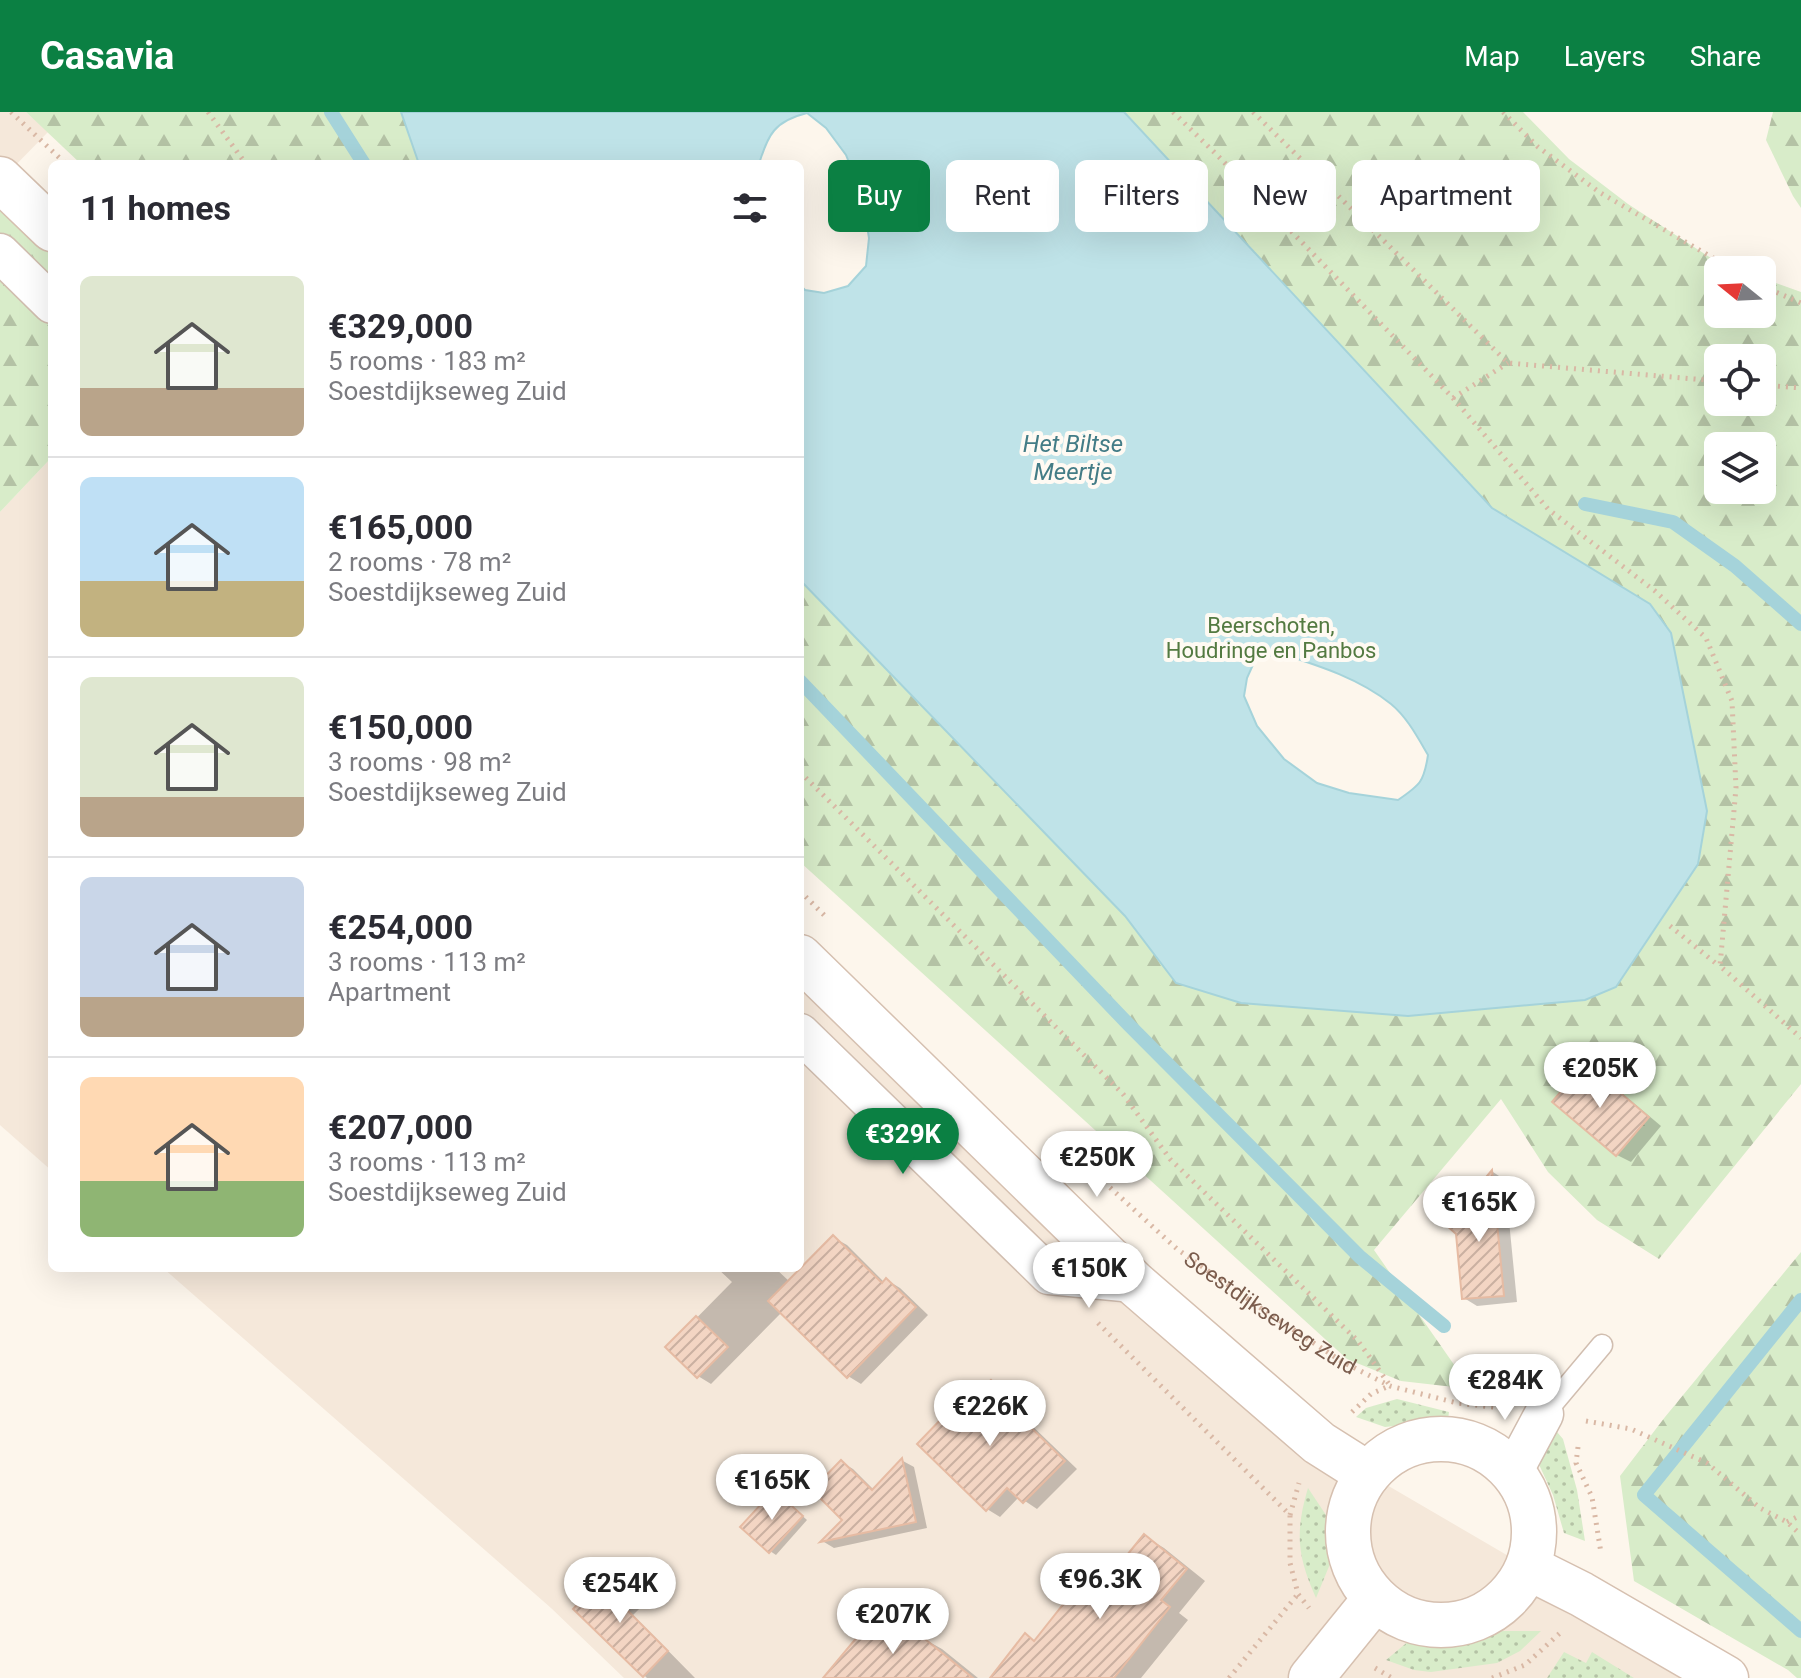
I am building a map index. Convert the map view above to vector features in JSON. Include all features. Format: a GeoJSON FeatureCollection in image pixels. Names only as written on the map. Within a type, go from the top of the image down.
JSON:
{"type":"FeatureCollection","features":[{"type":"Feature","properties":{"kind":"main road"},"geometry":{"type":"LineString","coordinates":[[0,179],[48,225]]}},
{"type":"Feature","properties":{"kind":"main road"},"geometry":{"type":"LineString","coordinates":[[804,961],[1134,1283],[1319,1443],[1368,1474]]}},
{"type":"Feature","properties":{"kind":"main road"},"geometry":{"type":"LineString","coordinates":[[1440,1439],[1467,1442],[1492,1454],[1513,1472],[1527,1495],[1534,1521],[1533,1549],[1529,1568],[1507,1598],[1484,1616],[1456,1625],[1427,1625],[1399,1616],[1375,1599],[1359,1576],[1350,1551],[1349,1524],[1355,1497],[1368,1474],[1388,1456],[1413,1443],[1440,1439]]}},
{"type":"Feature","properties":{"kind":"main road"},"geometry":{"type":"LineString","coordinates":[[1529,1568],[1581,1594],[1726,1678]]}},
{"type":"Feature","properties":{"kind":"main road"},"geometry":{"type":"LineString","coordinates":[[1311,1678],[1375,1599]]}},
{"type":"Feature","properties":{"kind":"street"},"geometry":{"type":"LineString","coordinates":[[0,253],[48,300]]}},
{"type":"Feature","properties":{"kind":"street"},"geometry":{"type":"LineString","coordinates":[[804,1037],[1049,1275],[1134,1283]]}},
{"type":"Feature","properties":{"kind":"street"},"geometry":{"type":"LineString","coordinates":[[1513,1472],[1544,1414]]}},
{"type":"Feature","properties":{"kind":"lane"},"geometry":{"type":"LineString","coordinates":[[1544,1414],[1602,1345]]}},
{"type":"Feature","properties":{"kind":"path"},"geometry":{"type":"LineString","coordinates":[[11,112],[62,160]]}},
{"type":"Feature","properties":{"kind":"path"},"geometry":{"type":"LineString","coordinates":[[208,112],[243,160]]}},
{"type":"Feature","properties":{"kind":"path"},"geometry":{"type":"LineString","coordinates":[[1173,112],[1453,398],[1548,509],[1655,591],[1706,638],[1732,701],[1735,759],[1736,788],[1720,966]]}},
{"type":"Feature","properties":{"kind":"path"},"geometry":{"type":"LineString","coordinates":[[1253,112],[1508,363]]}},
{"type":"Feature","properties":{"kind":"path"},"geometry":{"type":"LineString","coordinates":[[1503,112],[1538,147],[1599,192],[1710,256]]}},
{"type":"Feature","properties":{"kind":"path"},"geometry":{"type":"LineString","coordinates":[[1776,292],[1801,303]]}},
{"type":"Feature","properties":{"kind":"path"},"geometry":{"type":"LineString","coordinates":[[1453,398],[1508,363],[1704,380]]}},
{"type":"Feature","properties":{"kind":"path"},"geometry":{"type":"LineString","coordinates":[[1776,386],[1801,388]]}},
{"type":"Feature","properties":{"kind":"path"},"geometry":{"type":"LineString","coordinates":[[804,776],[1123,1094],[1170,1159],[1358,1341],[1390,1386]]}},
{"type":"Feature","properties":{"kind":"path"},"geometry":{"type":"LineString","coordinates":[[804,895],[834,925]]}},
{"type":"Feature","properties":{"kind":"path"},"geometry":{"type":"LineString","coordinates":[[1670,926],[1801,1038]]}},
{"type":"Feature","properties":{"kind":"path","name":"Soestdijkseweg Zuid"},"geometry":{"type":"LineString","coordinates":[[1050,1133],[1177,1249],[1341,1361],[1390,1386],[1457,1403],[1544,1414]]}},
{"type":"Feature","properties":{"kind":"path"},"geometry":{"type":"LineString","coordinates":[[1049,1275],[1290,1515],[1290,1563],[1298,1594],[1338,1644],[1392,1678]]}},
{"type":"Feature","properties":{"kind":"path"},"geometry":{"type":"LineString","coordinates":[[1631,1429],[1707,1463],[1760,1508],[1787,1522],[1801,1535]]}},
{"type":"Feature","properties":{"kind":"path"},"geometry":{"type":"LineString","coordinates":[[1787,1522],[1801,1515]]}},
{"type":"Feature","properties":{"kind":"path"},"geometry":{"type":"LineString","coordinates":[[1229,1678],[1298,1594]]}},
{"type":"Feature","properties":{"kind":"shaded area"},"geometry":{"type":"Polygon","coordinates":[[[0,112],[26,112],[48,132],[0,181],[0,112]]]}},
{"type":"Feature","properties":{"kind":"shaded area"},"geometry":{"type":"Polygon","coordinates":[[[48,461],[48,1167],[0,1125],[0,512],[48,461]]]}},
{"type":"Feature","properties":{"kind":"shaded area"},"geometry":{"type":"Polygon","coordinates":[[[804,961],[1368,1474],[1726,1678],[624,1678],[551,1608],[168,1272],[804,1272],[804,961]]]}},
{"type":"Feature","properties":{"kind":"green space"},"geometry":{"type":"Polygon","coordinates":[[[26,112],[401,112],[418,160],[77,160],[26,112]]]}},
{"type":"Feature","properties":{"kind":"green space"},"geometry":{"type":"Polygon","coordinates":[[[1124,112],[1523,112],[1569,159],[1628,204],[1708,256],[1704,256],[1704,328],[1776,328],[1776,283],[1801,292],[1801,1084],[1659,1259],[1597,1220],[1548,1172],[1501,1099],[1374,1250],[1471,1389],[1401,1381],[1347,1359],[804,866],[804,584],[1125,916],[1176,983],[1408,1016],[1585,1000],[1616,987],[1698,864],[1707,812],[1671,633],[1492,508],[1236,232],[1336,232],[1336,160],[1224,160],[1224,220],[1208,202],[1208,160],[1169,160],[1124,112]]]}},
{"type":"Feature","properties":{"kind":"green space"},"geometry":{"type":"Polygon","coordinates":[[[1773,112],[1801,112],[1801,208],[1766,140],[1773,112]]]}},
{"type":"Feature","properties":{"kind":"green space"},"geometry":{"type":"Polygon","coordinates":[[[0,181],[48,225],[48,461],[0,512],[0,181]]]}},
{"type":"Feature","properties":{"kind":"green space"},"geometry":{"type":"Polygon","coordinates":[[[1801,1252],[1801,1678],[1797,1678],[1634,1581],[1620,1476],[1801,1252]]]}},
{"type":"Feature","properties":{"kind":"green space"},"geometry":{"type":"Polygon","coordinates":[[[1397,1399],[1449,1412],[1448,1420],[1385,1427],[1356,1417],[1366,1408],[1397,1399]]]}},
{"type":"Feature","properties":{"kind":"green space"},"geometry":{"type":"Polygon","coordinates":[[[1552,1426],[1563,1439],[1577,1490],[1585,1541],[1564,1533],[1553,1495],[1536,1458],[1552,1426]]]}},
{"type":"Feature","properties":{"kind":"green space"},"geometry":{"type":"Polygon","coordinates":[[[1308,1488],[1328,1518],[1330,1564],[1316,1598],[1300,1544],[1301,1518],[1308,1488]]]}},
{"type":"Feature","properties":{"kind":"green space"},"geometry":{"type":"Polygon","coordinates":[[[1492,1631],[1541,1631],[1520,1651],[1497,1663],[1431,1672],[1414,1670],[1386,1660],[1410,1640],[1459,1641],[1492,1631]]]}},
{"type":"Feature","properties":{"kind":"green space"},"geometry":{"type":"Polygon","coordinates":[[[1564,1652],[1586,1663],[1592,1652],[1634,1678],[1547,1678],[1564,1652]]]}},
{"type":"Feature","properties":{"kind":"water","name":"Het Biltse Meertje"},"geometry":{"type":"Polygon","coordinates":[[[401,112],[1124,112],[1169,160],[1075,160],[1075,232],[1208,232],[1208,202],[1224,220],[1224,232],[1236,232],[1492,508],[1650,604],[1671,633],[1707,811],[1698,864],[1616,987],[1585,1000],[1408,1016],[1241,1003],[1176,983],[1125,916],[804,584],[804,289],[824,293],[848,286],[866,266],[868,232],[930,232],[930,160],[848,160],[826,128],[807,113],[787,120],[770,137],[760,160],[418,160],[401,112]],[[1282,654],[1256,658],[1247,678],[1244,696],[1257,726],[1284,759],[1317,783],[1349,793],[1398,800],[1423,777],[1428,755],[1397,709],[1353,680],[1282,654]]]}},
{"type":"Feature","properties":{"kind":"building"},"geometry":{"type":"Polygon","coordinates":[[[1585,1063],[1649,1117],[1616,1156],[1552,1102],[1585,1063]]]}},
{"type":"Feature","properties":{"kind":"building"},"geometry":{"type":"Polygon","coordinates":[[[1492,1170],[1504,1296],[1462,1299],[1456,1234],[1446,1225],[1492,1170]]]}},
{"type":"Feature","properties":{"kind":"building"},"geometry":{"type":"Polygon","coordinates":[[[833,1235],[882,1283],[886,1278],[916,1307],[847,1378],[768,1301],[797,1272],[804,1272],[804,1264],[833,1235]]]}},
{"type":"Feature","properties":{"kind":"building"},"geometry":{"type":"Polygon","coordinates":[[[696,1316],[728,1347],[697,1378],[665,1347],[696,1316]]]}},
{"type":"Feature","properties":{"kind":"building"},"geometry":{"type":"Polygon","coordinates":[[[991,1380],[1017,1405],[1013,1410],[1065,1461],[1023,1503],[1007,1488],[986,1511],[917,1444],[977,1382],[983,1388],[991,1380]]]}},
{"type":"Feature","properties":{"kind":"building"},"geometry":{"type":"Polygon","coordinates":[[[902,1458],[916,1522],[820,1542],[842,1520],[812,1490],[841,1460],[872,1490],[902,1458]]]}},
{"type":"Feature","properties":{"kind":"building"},"geometry":{"type":"Polygon","coordinates":[[[774,1490],[803,1516],[769,1553],[740,1527],[774,1490]]]}},
{"type":"Feature","properties":{"kind":"building"},"geometry":{"type":"Polygon","coordinates":[[[1144,1534],[1187,1569],[1161,1600],[1170,1607],[1114,1678],[990,1678],[1025,1633],[1034,1641],[1088,1573],[1103,1585],[1144,1534]]]}},
{"type":"Feature","properties":{"kind":"building"},"geometry":{"type":"Polygon","coordinates":[[[607,1573],[634,1599],[625,1608],[668,1651],[643,1677],[573,1609],[607,1573]]]}},
{"type":"Feature","properties":{"kind":"building"},"geometry":{"type":"Polygon","coordinates":[[[878,1612],[909,1638],[915,1631],[973,1678],[823,1678],[878,1612]]]}},
{"type":"Feature","properties":{"kind":"waterway"},"geometry":{"type":"LineString","coordinates":[[331,112],[361,160]]}},
{"type":"Feature","properties":{"kind":"waterway"},"geometry":{"type":"LineString","coordinates":[[1585,504],[1673,522],[1735,566],[1801,624]]}},
{"type":"Feature","properties":{"kind":"waterway"},"geometry":{"type":"LineString","coordinates":[[804,685],[1129,1025],[1360,1257],[1444,1326]]}},
{"type":"Feature","properties":{"kind":"waterway"},"geometry":{"type":"LineString","coordinates":[[1801,1300],[1644,1495],[1801,1631]]}},
{"type":"Feature","properties":{"kind":"park label","name":"Beerschoten, Houdringe en Panbos"},"geometry":{"type":"Point","coordinates":[1271,638]}}]}
